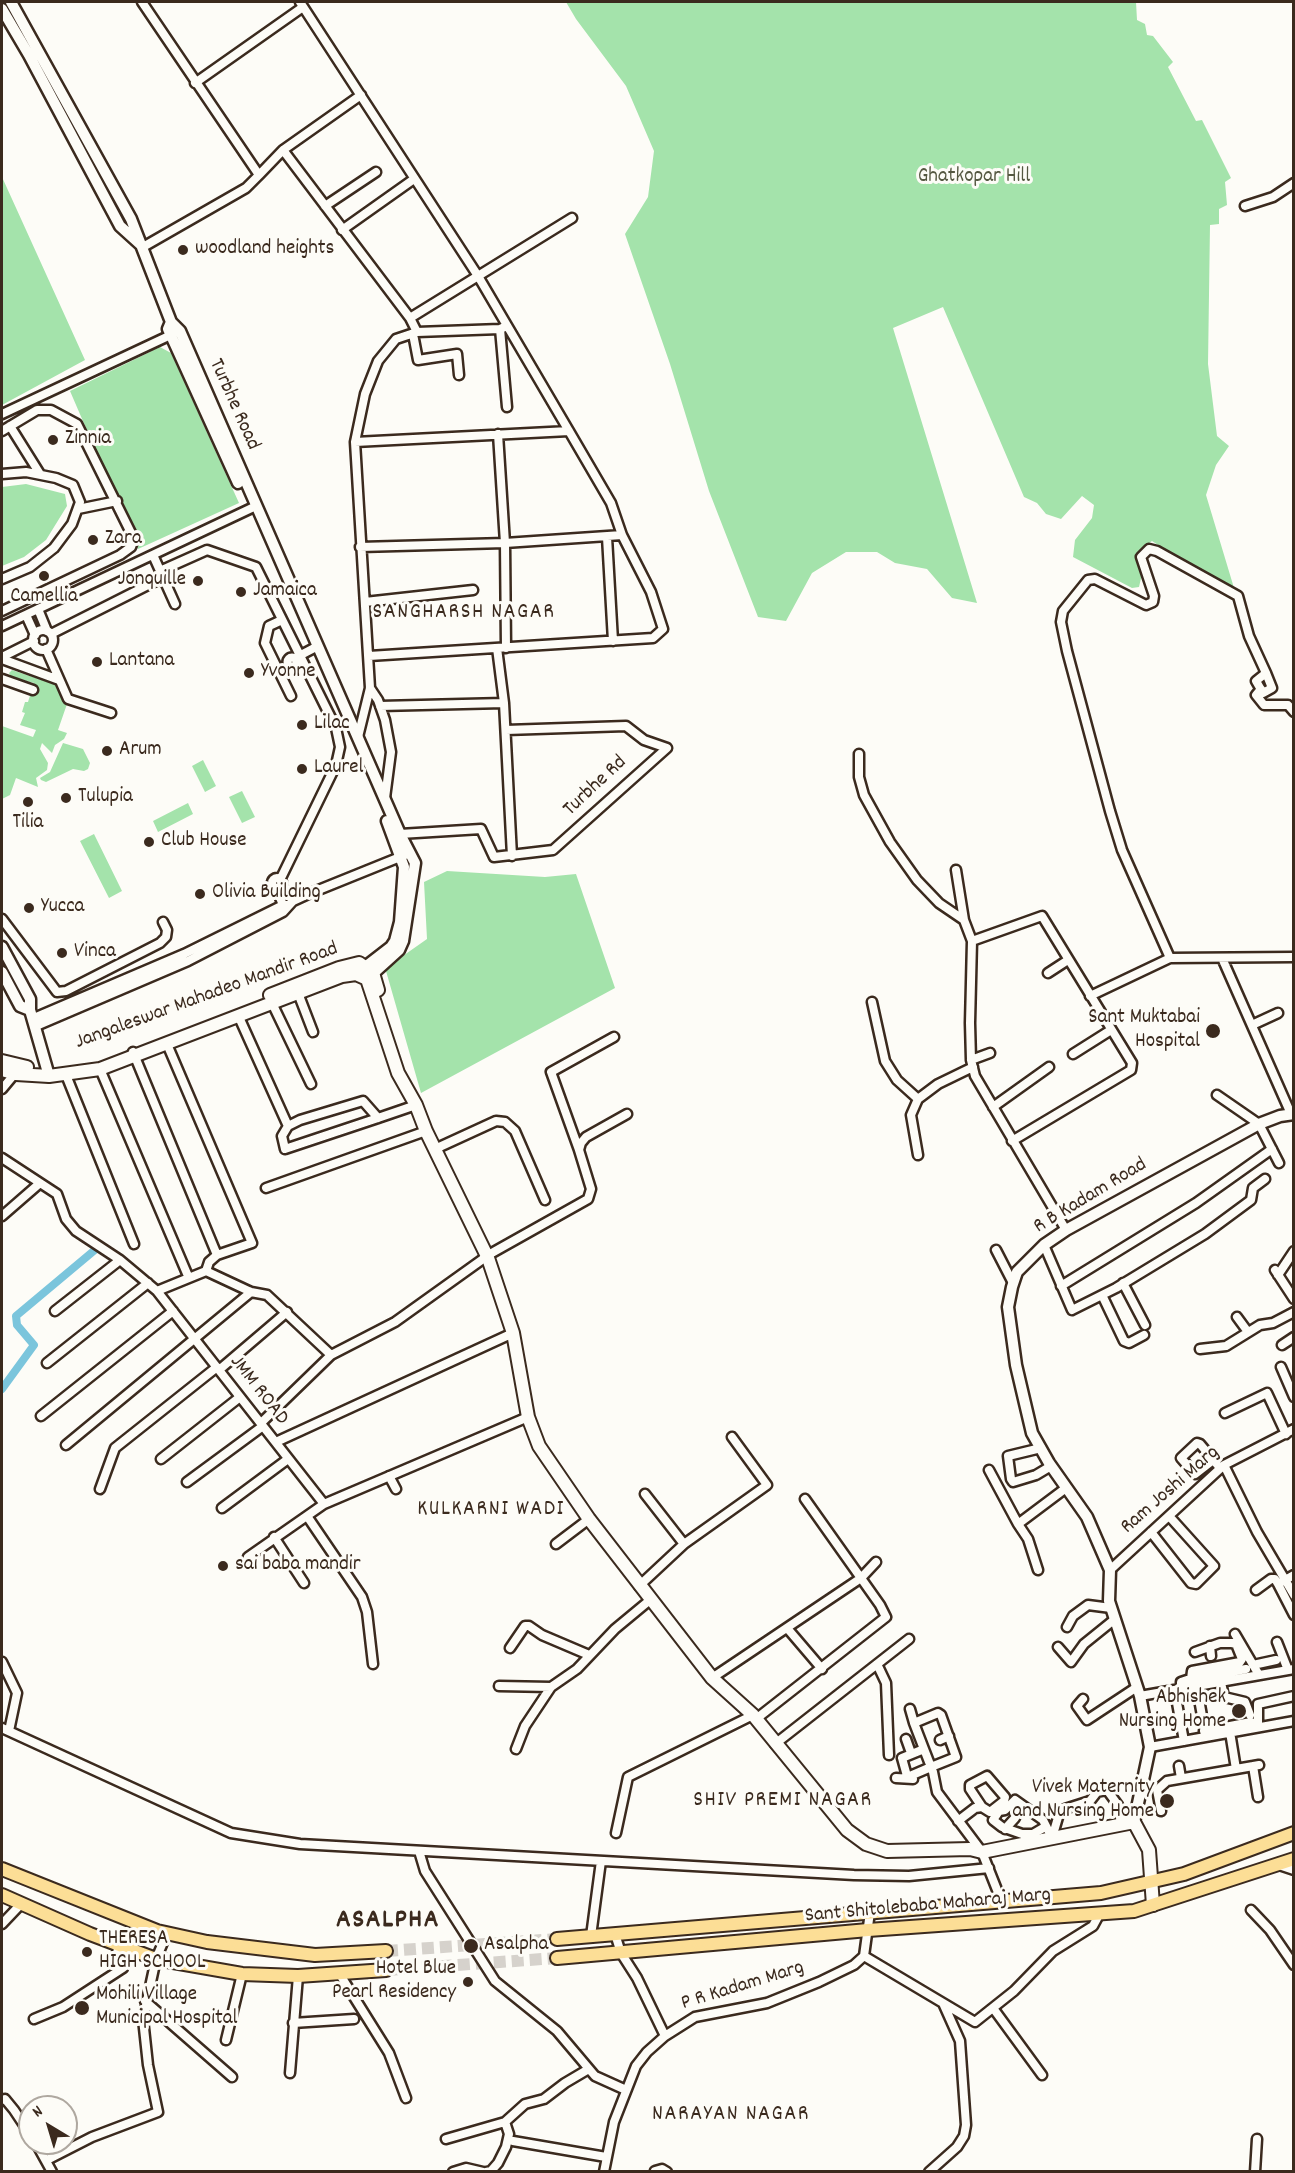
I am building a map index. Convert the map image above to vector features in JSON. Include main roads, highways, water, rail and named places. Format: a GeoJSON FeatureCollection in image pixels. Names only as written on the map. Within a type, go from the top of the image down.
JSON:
{"type":"FeatureCollection","features":[{"type":"Feature","properties":{"kind":"main road","name":"Jangaleswar Mahadeo Mandir Road"},"geometry":{"type":"LineString","coordinates":[[48,1073],[66,1075],[100,1069],[133,1053],[339,968],[359,963],[365,973],[398,1072],[416,1105],[426,1131],[488,1258],[513,1333],[528,1417],[539,1446],[589,1519],[712,1678],[754,1717],[847,1830],[866,1844],[887,1851],[970,1849],[982,1852],[1128,1823],[1149,1850],[1150,1882]]}},
{"type":"Feature","properties":{"kind":"main road","name":"Jangaleswar Mahadeo Mandir Road"},"geometry":{"type":"LineString","coordinates":[[48,1073],[84,1067],[167,1044],[298,993],[365,973]]}},
{"type":"Feature","properties":{"kind":"main road"},"geometry":{"type":"LineString","coordinates":[[2,1061],[18,1070]]}},
{"type":"Feature","properties":{"kind":"main road"},"geometry":{"type":"LineString","coordinates":[[2,1070],[48,1073]]}},
{"type":"Feature","properties":{"kind":"main road","name":"Sant Shitolebaba Maharaj Marg"},"geometry":{"type":"LineString","coordinates":[[557,1939],[1101,1893],[1176,1876],[1293,1833]]}},
{"type":"Feature","properties":{"kind":"main road","name":"Sant Shitolebaba Maharaj Marg"},"geometry":{"type":"LineString","coordinates":[[557,1958],[868,1930],[1134,1911],[1293,1859]]}},
{"type":"Feature","properties":{"kind":"main road"},"geometry":{"type":"LineString","coordinates":[[2,1869],[87,1905],[167,1933],[207,1942],[306,1955],[386,1951]]}},
{"type":"Feature","properties":{"kind":"main road"},"geometry":{"type":"LineString","coordinates":[[1176,1876],[1182,1897]]}},
{"type":"Feature","properties":{"kind":"main road"},"geometry":{"type":"LineString","coordinates":[[1150,1882],[1153,1905]]}},
{"type":"Feature","properties":{"kind":"main road"},"geometry":{"type":"LineString","coordinates":[[2,1895],[156,1959],[242,1974],[298,1976],[387,1970]]}},
{"type":"Feature","properties":{"kind":"main road"},"geometry":{"type":"LineString","coordinates":[[594,1936],[597,1955]]}},
{"type":"Feature","properties":{"kind":"waterway"},"geometry":{"type":"LineString","coordinates":[[2,1389],[34,1345],[17,1325],[16,1316],[96,1249]]}},
{"type":"Feature","properties":{"kind":"tunnel"},"geometry":{"type":"LineString","coordinates":[[386,1951],[557,1939]]}},
{"type":"Feature","properties":{"kind":"tunnel"},"geometry":{"type":"LineString","coordinates":[[386,1970],[557,1958]]}},
{"type":"Feature","properties":{"kind":"place","name":"woodland heights"},"geometry":{"type":"Point","coordinates":[183,250]}},
{"type":"Feature","properties":{"kind":"place","name":"Zinnia"},"geometry":{"type":"Point","coordinates":[53,440]}},
{"type":"Feature","properties":{"kind":"place","name":"Zara"},"geometry":{"type":"Point","coordinates":[93,540]}},
{"type":"Feature","properties":{"kind":"place","name":"Camellia"},"geometry":{"type":"Point","coordinates":[44,576]}},
{"type":"Feature","properties":{"kind":"place","name":"Jonquille"},"geometry":{"type":"Point","coordinates":[198,581]}},
{"type":"Feature","properties":{"kind":"place","name":"Jamaica"},"geometry":{"type":"Point","coordinates":[241,592]}},
{"type":"Feature","properties":{"kind":"place","name":"Lantana"},"geometry":{"type":"Point","coordinates":[97,662]}},
{"type":"Feature","properties":{"kind":"place","name":"Yvonne"},"geometry":{"type":"Point","coordinates":[249,673]}},
{"type":"Feature","properties":{"kind":"place","name":"Lilac"},"geometry":{"type":"Point","coordinates":[302,725]}},
{"type":"Feature","properties":{"kind":"place","name":"Arum"},"geometry":{"type":"Point","coordinates":[107,751]}},
{"type":"Feature","properties":{"kind":"place","name":"Laurel"},"geometry":{"type":"Point","coordinates":[302,769]}},
{"type":"Feature","properties":{"kind":"place","name":"Tulupia"},"geometry":{"type":"Point","coordinates":[66,798]}},
{"type":"Feature","properties":{"kind":"place","name":"Tilia"},"geometry":{"type":"Point","coordinates":[28,802]}},
{"type":"Feature","properties":{"kind":"place","name":"Club House"},"geometry":{"type":"Point","coordinates":[149,842]}},
{"type":"Feature","properties":{"kind":"place","name":"Olivia Building"},"geometry":{"type":"Point","coordinates":[200,894]}},
{"type":"Feature","properties":{"kind":"place","name":"Yucca"},"geometry":{"type":"Point","coordinates":[29,908]}},
{"type":"Feature","properties":{"kind":"place","name":"Vinca"},"geometry":{"type":"Point","coordinates":[62,953]}},
{"type":"Feature","properties":{"kind":"place","name":"Sant Muktabai Hospital"},"geometry":{"type":"Point","coordinates":[1213,1031]}},
{"type":"Feature","properties":{"kind":"place","name":"sai baba mandir"},"geometry":{"type":"Point","coordinates":[223,1566]}},
{"type":"Feature","properties":{"kind":"place","name":"Abhishek Nursing Home"},"geometry":{"type":"Point","coordinates":[1239,1711]}},
{"type":"Feature","properties":{"kind":"place","name":"Vivek Maternity and Nursing Home"},"geometry":{"type":"Point","coordinates":[1167,1801]}},
{"type":"Feature","properties":{"kind":"place","name":"Asalpha"},"geometry":{"type":"Point","coordinates":[471,1946]}},
{"type":"Feature","properties":{"kind":"place","name":"THERESA HIGH SCHOOL"},"geometry":{"type":"Point","coordinates":[87,1952]}},
{"type":"Feature","properties":{"kind":"place","name":"Hotel Blue Pearl Residency"},"geometry":{"type":"Point","coordinates":[468,1982]}},
{"type":"Feature","properties":{"kind":"place","name":"Mohili Village Municipal Hospital"},"geometry":{"type":"Point","coordinates":[82,2008]}},
{"type":"Feature","properties":{"kind":"district","name":"SANGHARSH NAGAR"},"geometry":{"type":"Point","coordinates":[464,614]}},
{"type":"Feature","properties":{"kind":"district","name":"KULKARNI WADI"},"geometry":{"type":"Point","coordinates":[491,1511]}},
{"type":"Feature","properties":{"kind":"district","name":"SHIV PREMI NAGAR"},"geometry":{"type":"Point","coordinates":[783,1802]}},
{"type":"Feature","properties":{"kind":"district","name":"ASALPHA"},"geometry":{"type":"Point","coordinates":[388,1922]}},
{"type":"Feature","properties":{"kind":"district","name":"NARAYAN NAGAR"},"geometry":{"type":"Point","coordinates":[731,2116]}},
{"type":"Feature","properties":{"kind":"park label","name":"Ghatkopar Hill"},"geometry":{"type":"Point","coordinates":[974,178]}}]}
